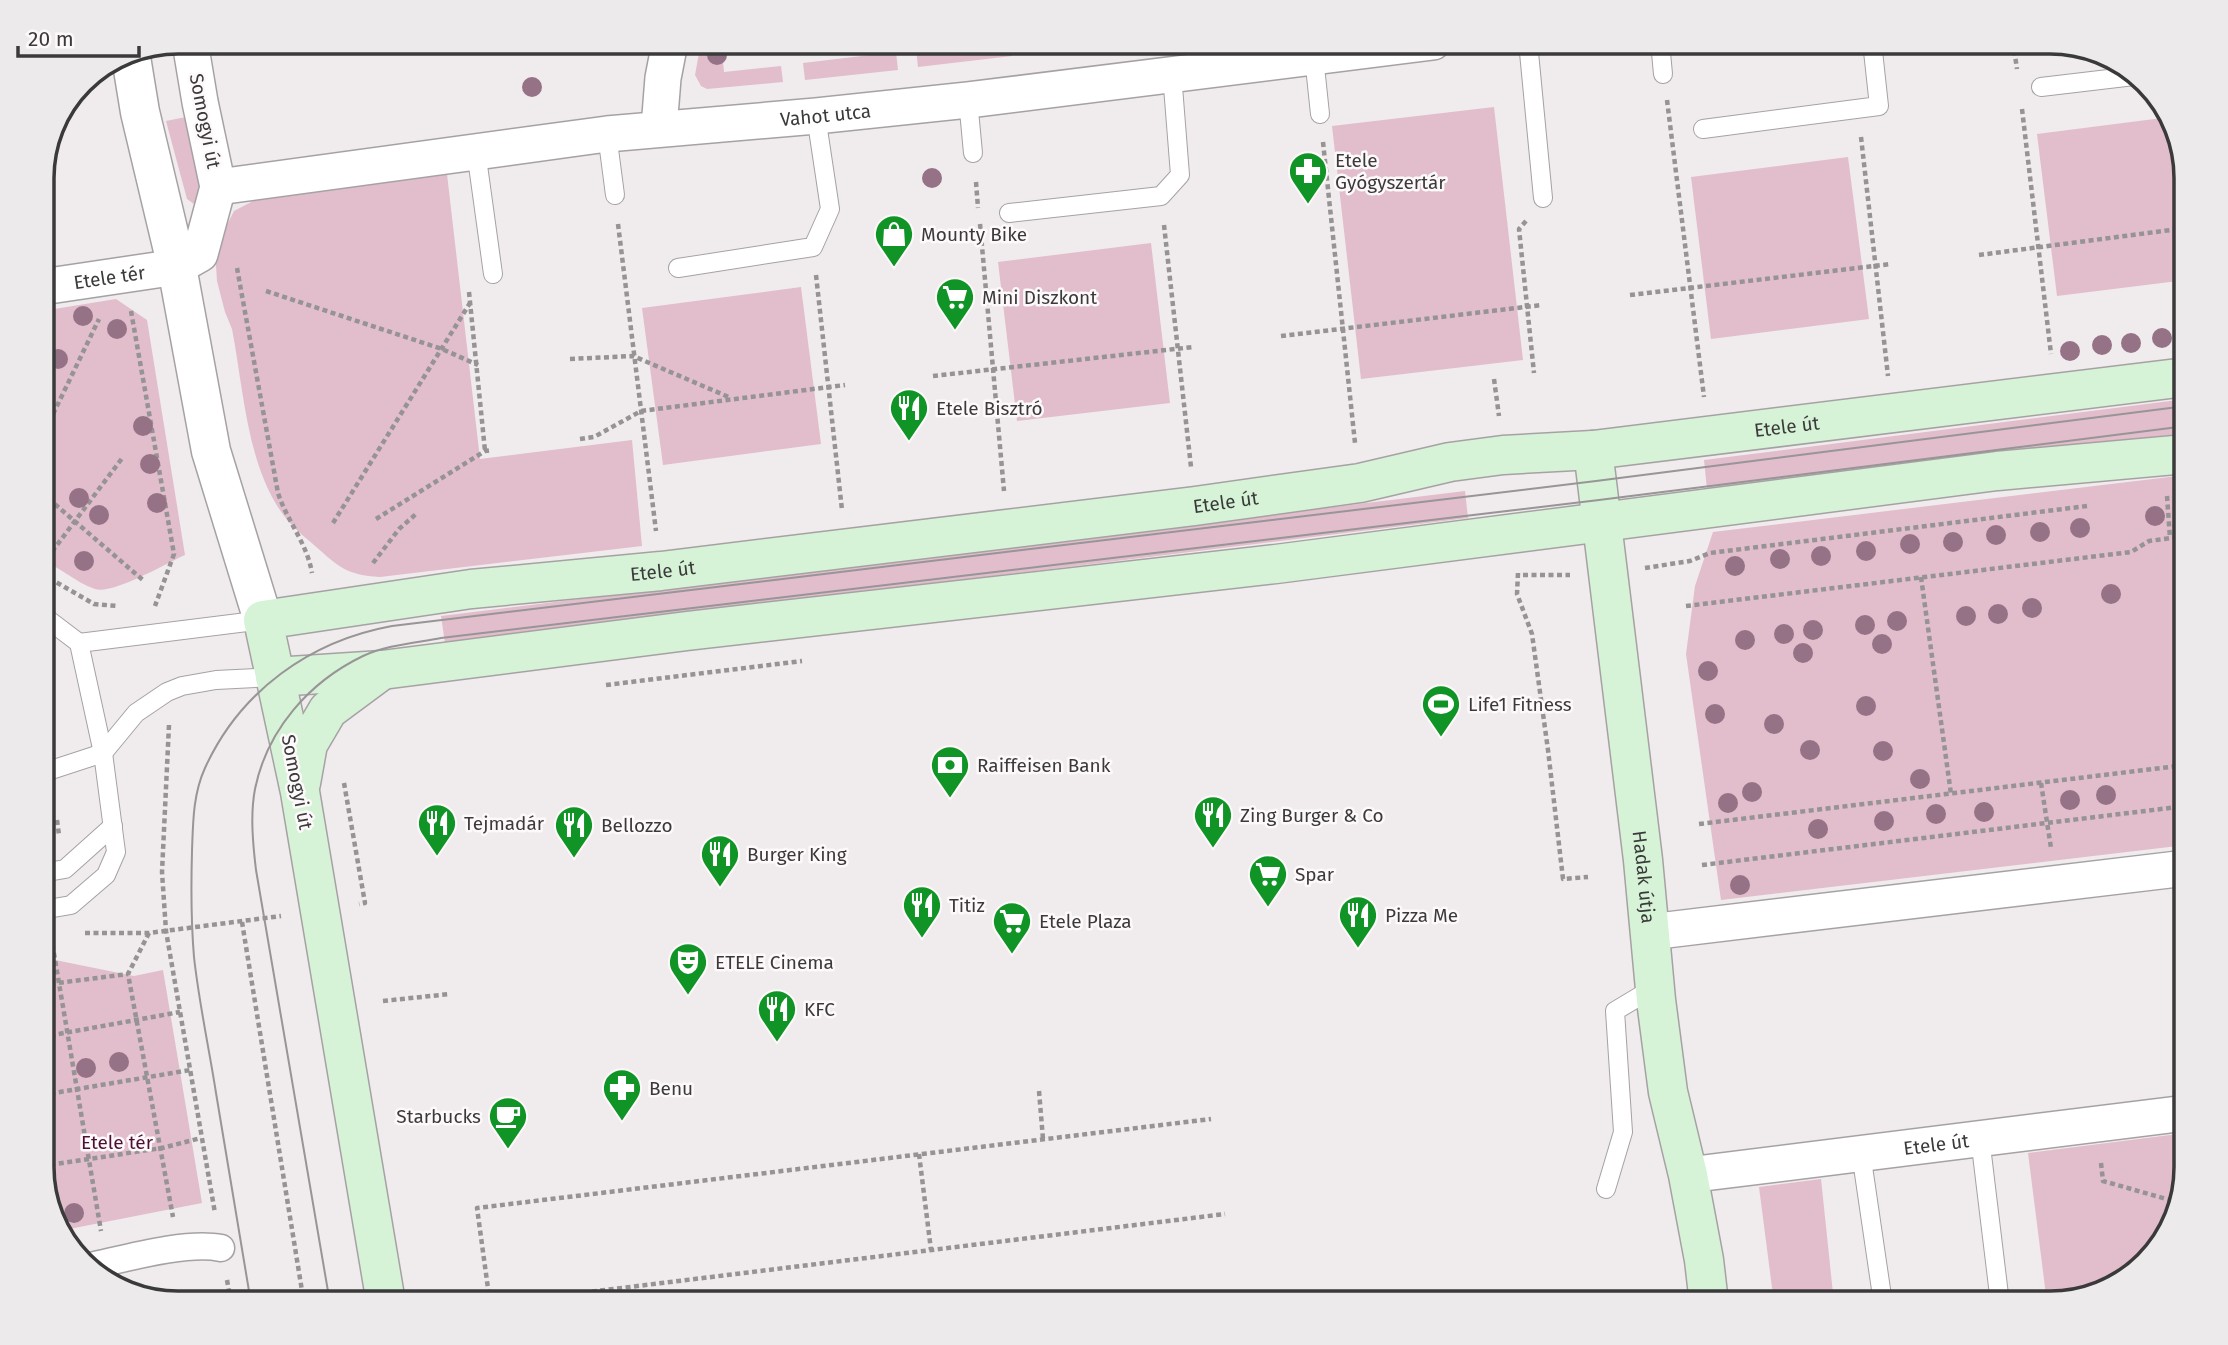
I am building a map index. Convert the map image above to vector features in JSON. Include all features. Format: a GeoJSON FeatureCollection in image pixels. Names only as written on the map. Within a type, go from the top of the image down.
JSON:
{"type":"FeatureCollection","features":[{"type":"Feature","properties":{"kind":"main road","name":"Etele út"},"geometry":{"type":"LineString","coordinates":[[263,620],[471,589],[661,571],[1195,506],[1360,483],[1463,460],[1592,450],[2173,379]]}},
{"type":"Feature","properties":{"kind":"main road","name":"Hadak útja"},"geometry":{"type":"LineString","coordinates":[[1592,450],[1643,860],[1668,1092],[1688,1175],[1708,1291]]}},
{"type":"Feature","properties":{"kind":"main road"},"geometry":{"type":"LineString","coordinates":[[275,677],[382,670],[608,640],[1276,564],[1997,471],[2173,455]]}},
{"type":"Feature","properties":{"kind":"main road","name":"Somogyi út"},"geometry":{"type":"LineString","coordinates":[[263,620],[300,792],[384,1291]]}},
{"type":"Feature","properties":{"kind":"main road"},"geometry":{"type":"LineString","coordinates":[[300,792],[308,744],[328,710],[382,670]]}},
{"type":"Feature","properties":{"kind":"street","name":"Vahot utca"},"geometry":{"type":"LineString","coordinates":[[218,187],[607,134],[968,100],[1335,54]]}},
{"type":"Feature","properties":{"kind":"street","name":"Somogyi út"},"geometry":{"type":"LineString","coordinates":[[177,267],[200,254],[218,187],[192,55]]}},
{"type":"Feature","properties":{"kind":"street"},"geometry":{"type":"LineString","coordinates":[[659,128],[668,55]]}},
{"type":"Feature","properties":{"kind":"street","name":"Somogyi út"},"geometry":{"type":"LineString","coordinates":[[133,63],[141,112],[177,267],[211,451],[263,620]]}},
{"type":"Feature","properties":{"kind":"street","name":"Etele tér"},"geometry":{"type":"LineString","coordinates":[[55,285],[177,267]]}},
{"type":"Feature","properties":{"kind":"street"},"geometry":{"type":"LineString","coordinates":[[1650,932],[2056,884],[2174,858]]}},
{"type":"Feature","properties":{"kind":"street","name":"Etele út"},"geometry":{"type":"LineString","coordinates":[[1688,1175],[2174,1114]]}},
{"type":"Feature","properties":{"kind":"street"},"geometry":{"type":"LineString","coordinates":[[101,1264],[209,1245],[221,1248]]}},
{"type":"Feature","properties":{"kind":"lane"},"geometry":{"type":"LineString","coordinates":[[1529,54],[1544,198]]}},
{"type":"Feature","properties":{"kind":"lane"},"geometry":{"type":"LineString","coordinates":[[1661,54],[1663,74]]}},
{"type":"Feature","properties":{"kind":"lane"},"geometry":{"type":"LineString","coordinates":[[1703,129],[1879,106],[1873,54]]}},
{"type":"Feature","properties":{"kind":"lane"},"geometry":{"type":"LineString","coordinates":[[1314,57],[1320,114]]}},
{"type":"Feature","properties":{"kind":"lane"},"geometry":{"type":"LineString","coordinates":[[1009,213],[1161,196],[1180,175],[1172,74]]}},
{"type":"Feature","properties":{"kind":"lane"},"geometry":{"type":"LineString","coordinates":[[2041,87],[2121,77]]}},
{"type":"Feature","properties":{"kind":"lane"},"geometry":{"type":"LineString","coordinates":[[968,100],[973,153]]}},
{"type":"Feature","properties":{"kind":"lane"},"geometry":{"type":"LineString","coordinates":[[678,268],[813,247],[830,209],[816,116]]}},
{"type":"Feature","properties":{"kind":"lane"},"geometry":{"type":"LineString","coordinates":[[607,134],[614,195]]}},
{"type":"Feature","properties":{"kind":"lane"},"geometry":{"type":"LineString","coordinates":[[476,150],[494,274]]}},
{"type":"Feature","properties":{"kind":"lane"},"geometry":{"type":"LineString","coordinates":[[79,643],[263,620]]}},
{"type":"Feature","properties":{"kind":"lane"},"geometry":{"type":"LineString","coordinates":[[55,625],[79,643],[103,753],[116,852],[106,875],[71,905],[55,908]]}},
{"type":"Feature","properties":{"kind":"lane"},"geometry":{"type":"LineString","coordinates":[[55,770],[103,753],[136,713],[167,692],[182,686],[216,680],[275,677]]}},
{"type":"Feature","properties":{"kind":"lane"},"geometry":{"type":"LineString","coordinates":[[55,871],[65,869],[113,826]]}},
{"type":"Feature","properties":{"kind":"lane"},"geometry":{"type":"LineString","coordinates":[[1606,1189],[1623,1132],[1615,1011],[1655,987]]}},
{"type":"Feature","properties":{"kind":"lane"},"geometry":{"type":"LineString","coordinates":[[1980,1138],[1999,1291]]}},
{"type":"Feature","properties":{"kind":"lane"},"geometry":{"type":"LineString","coordinates":[[1861,1153],[1881,1291]]}},
{"type":"Feature","properties":{"kind":"path"},"geometry":{"type":"LineString","coordinates":[[2015,54],[2018,78]]}},
{"type":"Feature","properties":{"kind":"path"},"geometry":{"type":"LineString","coordinates":[[1663,74],[1710,436]]}},
{"type":"Feature","properties":{"kind":"path"},"geometry":{"type":"LineString","coordinates":[[2021,103],[2056,393]]}},
{"type":"Feature","properties":{"kind":"path"},"geometry":{"type":"LineString","coordinates":[[1858,109],[1892,413]]}},
{"type":"Feature","properties":{"kind":"path"},"geometry":{"type":"LineString","coordinates":[[1320,114],[1360,483]]}},
{"type":"Feature","properties":{"kind":"path"},"geometry":{"type":"LineString","coordinates":[[973,153],[1007,529]]}},
{"type":"Feature","properties":{"kind":"path"},"geometry":{"type":"LineString","coordinates":[[614,195],[661,571]]}},
{"type":"Feature","properties":{"kind":"path"},"geometry":{"type":"LineString","coordinates":[[1161,196],[1195,506]]}},
{"type":"Feature","properties":{"kind":"path"},"geometry":{"type":"LineString","coordinates":[[1534,373],[1520,229],[1544,198]]}},
{"type":"Feature","properties":{"kind":"path"},"geometry":{"type":"LineString","coordinates":[[1979,255],[2173,230]]}},
{"type":"Feature","properties":{"kind":"path"},"geometry":{"type":"LineString","coordinates":[[813,247],[830,387],[845,549]]}},
{"type":"Feature","properties":{"kind":"path"},"geometry":{"type":"LineString","coordinates":[[235,259],[278,493],[283,508],[309,553]]}},
{"type":"Feature","properties":{"kind":"path"},"geometry":{"type":"LineString","coordinates":[[1630,295],[1891,264]]}},
{"type":"Feature","properties":{"kind":"path"},"geometry":{"type":"LineString","coordinates":[[134,273],[131,314],[174,554],[154,605],[158,633]]}},
{"type":"Feature","properties":{"kind":"path"},"geometry":{"type":"LineString","coordinates":[[485,451],[469,288],[494,274]]}},
{"type":"Feature","properties":{"kind":"path"},"geometry":{"type":"LineString","coordinates":[[265,290],[442,349],[478,365]]}},
{"type":"Feature","properties":{"kind":"path"},"geometry":{"type":"LineString","coordinates":[[333,523],[470,303]]}},
{"type":"Feature","properties":{"kind":"path"},"geometry":{"type":"LineString","coordinates":[[1280,336],[1542,305]]}},
{"type":"Feature","properties":{"kind":"path"},"geometry":{"type":"LineString","coordinates":[[55,410],[99,319]]}},
{"type":"Feature","properties":{"kind":"path"},"geometry":{"type":"LineString","coordinates":[[933,376],[1193,347]]}},
{"type":"Feature","properties":{"kind":"path"},"geometry":{"type":"LineString","coordinates":[[570,359],[633,356],[732,399]]}},
{"type":"Feature","properties":{"kind":"path"},"geometry":{"type":"LineString","coordinates":[[1494,379],[1500,423]]}},
{"type":"Feature","properties":{"kind":"path"},"geometry":{"type":"LineString","coordinates":[[580,439],[594,437],[641,411],[845,385]]}},
{"type":"Feature","properties":{"kind":"path"},"geometry":{"type":"LineString","coordinates":[[376,519],[485,451],[492,450]]}},
{"type":"Feature","properties":{"kind":"path"},"geometry":{"type":"LineString","coordinates":[[55,548],[123,457]]}},
{"type":"Feature","properties":{"kind":"path"},"geometry":{"type":"LineString","coordinates":[[1686,606],[2131,552],[2149,541],[2171,538],[2166,496],[2173,495]]}},
{"type":"Feature","properties":{"kind":"path"},"geometry":{"type":"LineString","coordinates":[[55,504],[144,581]]}},
{"type":"Feature","properties":{"kind":"path"},"geometry":{"type":"LineString","coordinates":[[1689,561],[1710,553],[2097,505]]}},
{"type":"Feature","properties":{"kind":"path"},"geometry":{"type":"LineString","coordinates":[[1518,567],[1517,594],[1532,635],[1563,879],[1588,877]]}},
{"type":"Feature","properties":{"kind":"path"},"geometry":{"type":"LineString","coordinates":[[1921,577],[1951,794]]}},
{"type":"Feature","properties":{"kind":"path"},"geometry":{"type":"LineString","coordinates":[[55,582],[94,604],[119,606]]}},
{"type":"Feature","properties":{"kind":"path"},"geometry":{"type":"LineString","coordinates":[[143,605],[154,605]]}},
{"type":"Feature","properties":{"kind":"path"},"geometry":{"type":"LineString","coordinates":[[167,692],[170,713],[162,872],[166,931],[229,1291]]}},
{"type":"Feature","properties":{"kind":"path"},"geometry":{"type":"LineString","coordinates":[[1699,824],[2174,766]]}},
{"type":"Feature","properties":{"kind":"path"},"geometry":{"type":"LineString","coordinates":[[76,933],[149,933],[365,903],[344,777]]}},
{"type":"Feature","properties":{"kind":"path"},"geometry":{"type":"LineString","coordinates":[[2041,783],[2056,884]]}},
{"type":"Feature","properties":{"kind":"path"},"geometry":{"type":"LineString","coordinates":[[1702,865],[2174,808]]}},
{"type":"Feature","properties":{"kind":"path"},"geometry":{"type":"LineString","coordinates":[[242,922],[302,1291]]}},
{"type":"Feature","properties":{"kind":"path"},"geometry":{"type":"LineString","coordinates":[[149,933],[128,974],[179,1249]]}},
{"type":"Feature","properties":{"kind":"path"},"geometry":{"type":"LineString","coordinates":[[55,935],[64,934]]}},
{"type":"Feature","properties":{"kind":"path"},"geometry":{"type":"LineString","coordinates":[[55,956],[90,1158],[98,1261]]}},
{"type":"Feature","properties":{"kind":"path"},"geometry":{"type":"LineString","coordinates":[[55,983],[128,974]]}},
{"type":"Feature","properties":{"kind":"path"},"geometry":{"type":"LineString","coordinates":[[383,1000],[450,994]]}},
{"type":"Feature","properties":{"kind":"path"},"geometry":{"type":"LineString","coordinates":[[55,1034],[180,1013]]}},
{"type":"Feature","properties":{"kind":"path"},"geometry":{"type":"LineString","coordinates":[[55,1093],[190,1070]]}},
{"type":"Feature","properties":{"kind":"path"},"geometry":{"type":"LineString","coordinates":[[1039,1091],[1043,1139]]}},
{"type":"Feature","properties":{"kind":"path"},"geometry":{"type":"LineString","coordinates":[[489,1291],[477,1208],[1211,1119]]}},
{"type":"Feature","properties":{"kind":"path"},"geometry":{"type":"LineString","coordinates":[[2096,1124],[2103,1181],[2170,1200]]}},
{"type":"Feature","properties":{"kind":"path"},"geometry":{"type":"LineString","coordinates":[[55,1164],[162,1148],[201,1138]]}},
{"type":"Feature","properties":{"kind":"path"},"geometry":{"type":"LineString","coordinates":[[919,1154],[931,1250]]}},
{"type":"Feature","properties":{"kind":"path"},"geometry":{"type":"LineString","coordinates":[[597,1291],[1224,1214]]}},
{"type":"Feature","properties":{"kind":"green space"},"geometry":{"type":"Polygon","coordinates":[[[699,55],[722,55],[724,72],[781,66],[783,82],[707,89],[701,86],[695,75],[699,55]]]}},
{"type":"Feature","properties":{"kind":"green space"},"geometry":{"type":"Polygon","coordinates":[[[896,55],[898,70],[805,80],[803,63],[896,55]]]}},
{"type":"Feature","properties":{"kind":"green space"},"geometry":{"type":"Polygon","coordinates":[[[917,55],[1012,56],[918,67],[917,55]]]}},
{"type":"Feature","properties":{"kind":"green space"},"geometry":{"type":"Polygon","coordinates":[[[1494,107],[1523,360],[1361,379],[1332,126],[1494,107]]]}},
{"type":"Feature","properties":{"kind":"green space"},"geometry":{"type":"Polygon","coordinates":[[[191,116],[204,198],[194,204],[187,199],[166,121],[191,116]]]}},
{"type":"Feature","properties":{"kind":"green space"},"geometry":{"type":"Polygon","coordinates":[[[2158,118],[2167,138],[2173,170],[2173,282],[2057,296],[2037,134],[2158,118]]]}},
{"type":"Feature","properties":{"kind":"green space"},"geometry":{"type":"Polygon","coordinates":[[[1848,157],[1869,319],[1711,339],[1691,177],[1848,157]]]}},
{"type":"Feature","properties":{"kind":"green space"},"geometry":{"type":"Polygon","coordinates":[[[447,174],[480,459],[632,440],[642,546],[380,577],[368,576],[351,572],[330,559],[293,526],[264,481],[249,431],[232,329],[217,281],[215,249],[234,211],[253,201],[447,174]]]}},
{"type":"Feature","properties":{"kind":"green space"},"geometry":{"type":"Polygon","coordinates":[[[1151,243],[1170,403],[1017,421],[998,262],[1151,243]]]}},
{"type":"Feature","properties":{"kind":"green space"},"geometry":{"type":"Polygon","coordinates":[[[801,287],[821,444],[663,465],[642,308],[801,287]]]}},
{"type":"Feature","properties":{"kind":"green space"},"geometry":{"type":"Polygon","coordinates":[[[116,299],[147,320],[185,555],[126,583],[103,590],[88,586],[55,567],[55,309],[116,299]]]}},
{"type":"Feature","properties":{"kind":"green space"},"geometry":{"type":"Polygon","coordinates":[[[2173,401],[2173,434],[1707,489],[1704,460],[2173,401]]]}},
{"type":"Feature","properties":{"kind":"green space"},"geometry":{"type":"Polygon","coordinates":[[[2173,477],[2174,846],[1721,900],[1686,654],[1695,586],[1713,532],[2173,477]]]}},
{"type":"Feature","properties":{"kind":"green space"},"geometry":{"type":"Polygon","coordinates":[[[1465,491],[1468,518],[445,643],[441,616],[1465,491]]]}},
{"type":"Feature","properties":{"kind":"green space","name":"Etele tér"},"geometry":{"type":"Polygon","coordinates":[[[55,960],[134,976],[163,970],[202,1203],[71,1229],[61,1207],[55,1175],[55,960]]]}},
{"type":"Feature","properties":{"kind":"green space"},"geometry":{"type":"Polygon","coordinates":[[[2174,1135],[2170,1199],[2157,1229],[2138,1255],[2112,1274],[2082,1287],[2045,1291],[2028,1153],[2174,1135]]]}},
{"type":"Feature","properties":{"kind":"green space"},"geometry":{"type":"Polygon","coordinates":[[[1821,1179],[1833,1291],[1772,1291],[1759,1187],[1821,1179]]]}},
{"type":"Feature","properties":{"kind":"tram line"},"geometry":{"type":"LineString","coordinates":[[249,1291],[194,957],[191,891],[194,809],[205,768],[237,715],[281,674],[306,657],[333,644],[392,626],[1596,481],[2173,408]]}},
{"type":"Feature","properties":{"kind":"tram line"},"geometry":{"type":"LineString","coordinates":[[328,1291],[256,870],[253,809],[261,767],[280,728],[293,710],[325,679],[363,656],[391,647],[441,638],[1599,500],[2173,428]]}},
{"type":"Feature","properties":{"kind":"place","name":"Etele Gyógyszertár"},"geometry":{"type":"Point","coordinates":[1308,205]}},
{"type":"Feature","properties":{"kind":"place","name":"Mounty Bike"},"geometry":{"type":"Point","coordinates":[894,268]}},
{"type":"Feature","properties":{"kind":"place","name":"Mini Diszkont"},"geometry":{"type":"Point","coordinates":[955,331]}},
{"type":"Feature","properties":{"kind":"place","name":"Etele Bisztró"},"geometry":{"type":"Point","coordinates":[909,442]}},
{"type":"Feature","properties":{"kind":"place","name":"Life1 Fitness"},"geometry":{"type":"Point","coordinates":[1441,738]}},
{"type":"Feature","properties":{"kind":"place","name":"Raiffeisen Bank"},"geometry":{"type":"Point","coordinates":[950,799]}},
{"type":"Feature","properties":{"kind":"place","name":"Zing Burger & Co"},"geometry":{"type":"Point","coordinates":[1213,849]}},
{"type":"Feature","properties":{"kind":"place","name":"Tejmadár"},"geometry":{"type":"Point","coordinates":[437,857]}},
{"type":"Feature","properties":{"kind":"place","name":"Bellozzo"},"geometry":{"type":"Point","coordinates":[574,859]}},
{"type":"Feature","properties":{"kind":"place","name":"Burger King"},"geometry":{"type":"Point","coordinates":[720,888]}},
{"type":"Feature","properties":{"kind":"place","name":"Spar"},"geometry":{"type":"Point","coordinates":[1268,908]}},
{"type":"Feature","properties":{"kind":"place","name":"Titiz"},"geometry":{"type":"Point","coordinates":[922,939]}},
{"type":"Feature","properties":{"kind":"place","name":"Pizza Me"},"geometry":{"type":"Point","coordinates":[1358,949]}},
{"type":"Feature","properties":{"kind":"place","name":"Etele Plaza"},"geometry":{"type":"Point","coordinates":[1012,955]}},
{"type":"Feature","properties":{"kind":"place","name":"ETELE Cinema"},"geometry":{"type":"Point","coordinates":[688,996]}},
{"type":"Feature","properties":{"kind":"place","name":"KFC"},"geometry":{"type":"Point","coordinates":[777,1043]}},
{"type":"Feature","properties":{"kind":"place","name":"Benu"},"geometry":{"type":"Point","coordinates":[622,1122]}},
{"type":"Feature","properties":{"kind":"place","name":"Starbucks"},"geometry":{"type":"Point","coordinates":[508,1150]}}]}
